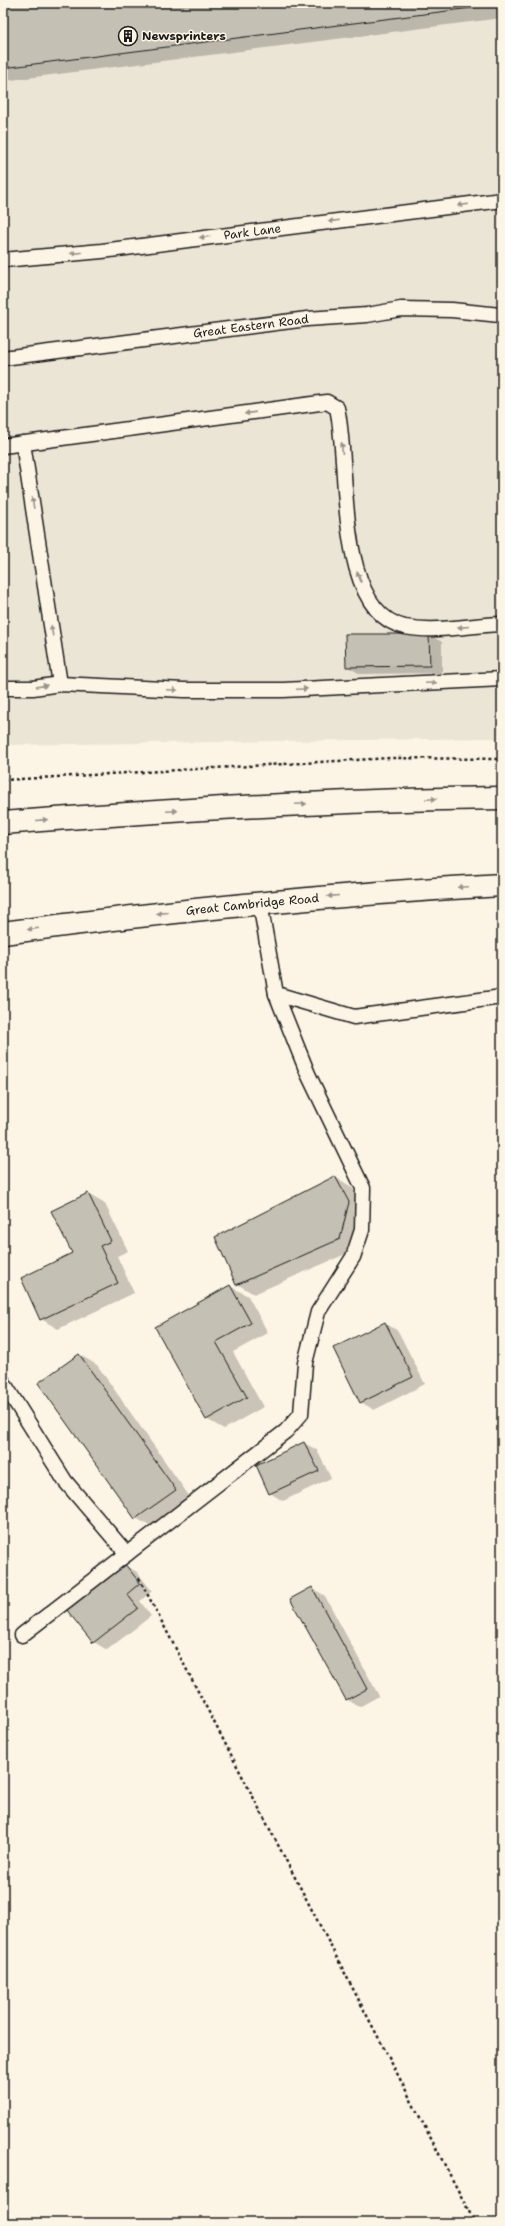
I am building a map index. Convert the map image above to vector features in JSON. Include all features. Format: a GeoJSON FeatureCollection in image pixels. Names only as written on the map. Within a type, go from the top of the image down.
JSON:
{"type":"FeatureCollection","features":[{"type":"Feature","properties":{"kind":"highway"},"geometry":{"type":"LineString","coordinates":[[3,823],[132,813],[273,805],[502,798]]}},
{"type":"Feature","properties":{"kind":"highway","name":"Great Cambridge Road"},"geometry":{"type":"LineString","coordinates":[[3,933],[140,915],[260,902],[374,892],[502,885]]}},
{"type":"Feature","properties":{"kind":"lane","name":"Park Lane"},"geometry":{"type":"LineString","coordinates":[[3,260],[102,251],[502,200]]}},
{"type":"Feature","properties":{"kind":"lane","name":"Great Eastern Road"},"geometry":{"type":"LineString","coordinates":[[3,358],[307,318],[367,315],[401,309],[452,310],[501,315]]}},
{"type":"Feature","properties":{"kind":"lane"},"geometry":{"type":"LineString","coordinates":[[3,446],[327,402],[337,408],[341,423],[346,504],[356,570],[366,594],[383,618],[404,627],[432,629],[502,624]]}},
{"type":"Feature","properties":{"kind":"lane"},"geometry":{"type":"LineString","coordinates":[[23,443],[60,684]]}},
{"type":"Feature","properties":{"kind":"lane"},"geometry":{"type":"LineString","coordinates":[[3,688],[33,688],[60,684],[184,690],[282,690],[502,679]]}},
{"type":"Feature","properties":{"kind":"lane"},"geometry":{"type":"LineString","coordinates":[[22,1635],[286,1431],[301,1414],[305,1363],[318,1312],[353,1258],[362,1230],[363,1188],[308,1074],[276,994],[260,902]]}},
{"type":"Feature","properties":{"kind":"lane"},"geometry":{"type":"LineString","coordinates":[[276,994],[354,1017],[502,997]]}},
{"type":"Feature","properties":{"kind":"lane"},"geometry":{"type":"LineString","coordinates":[[3,1382],[65,1481],[127,1554]]}},
{"type":"Feature","properties":{"kind":"path"},"geometry":{"type":"LineString","coordinates":[[3,780],[390,758],[502,759]]}},
{"type":"Feature","properties":{"kind":"path"},"geometry":{"type":"LineString","coordinates":[[127,1554],[475,2223]]}},
{"type":"Feature","properties":{"kind":"shaded area"},"geometry":{"type":"Polygon","coordinates":[[[3,3],[502,3],[502,738],[3,745],[3,3]]]}},
{"type":"Feature","properties":{"kind":"building","name":"Newsprinters"},"geometry":{"type":"Polygon","coordinates":[[[3,3],[502,3],[502,4],[3,68],[3,3]]]}},
{"type":"Feature","properties":{"kind":"building"},"geometry":{"type":"Polygon","coordinates":[[[345,634],[429,634],[430,666],[346,667],[345,634]]]}},
{"type":"Feature","properties":{"kind":"building"},"geometry":{"type":"Polygon","coordinates":[[[335,1176],[349,1202],[340,1239],[236,1285],[215,1237],[335,1176]]]}},
{"type":"Feature","properties":{"kind":"building"},"geometry":{"type":"Polygon","coordinates":[[[88,1193],[111,1241],[100,1246],[118,1283],[40,1320],[21,1278],[72,1253],[51,1211],[88,1193]]]}},
{"type":"Feature","properties":{"kind":"building"},"geometry":{"type":"Polygon","coordinates":[[[230,1285],[251,1323],[216,1342],[247,1397],[206,1420],[155,1327],[230,1285]]]}},
{"type":"Feature","properties":{"kind":"building"},"geometry":{"type":"Polygon","coordinates":[[[385,1322],[413,1377],[360,1403],[333,1348],[385,1322]]]}},
{"type":"Feature","properties":{"kind":"building"},"geometry":{"type":"Polygon","coordinates":[[[79,1354],[176,1490],[135,1519],[38,1383],[79,1354]]]}},
{"type":"Feature","properties":{"kind":"building"},"geometry":{"type":"Polygon","coordinates":[[[304,1442],[319,1471],[269,1494],[256,1465],[304,1442]]]}},
{"type":"Feature","properties":{"kind":"building"},"geometry":{"type":"Polygon","coordinates":[[[124,1563],[140,1583],[127,1594],[138,1608],[93,1643],[66,1609],[124,1563]]]}},
{"type":"Feature","properties":{"kind":"building"},"geometry":{"type":"Polygon","coordinates":[[[312,1587],[367,1689],[346,1700],[290,1599],[312,1587]]]}},
{"type":"Feature","properties":{"kind":"place","name":"Newsprinters"},"geometry":{"type":"Point","coordinates":[128,36]}}]}
